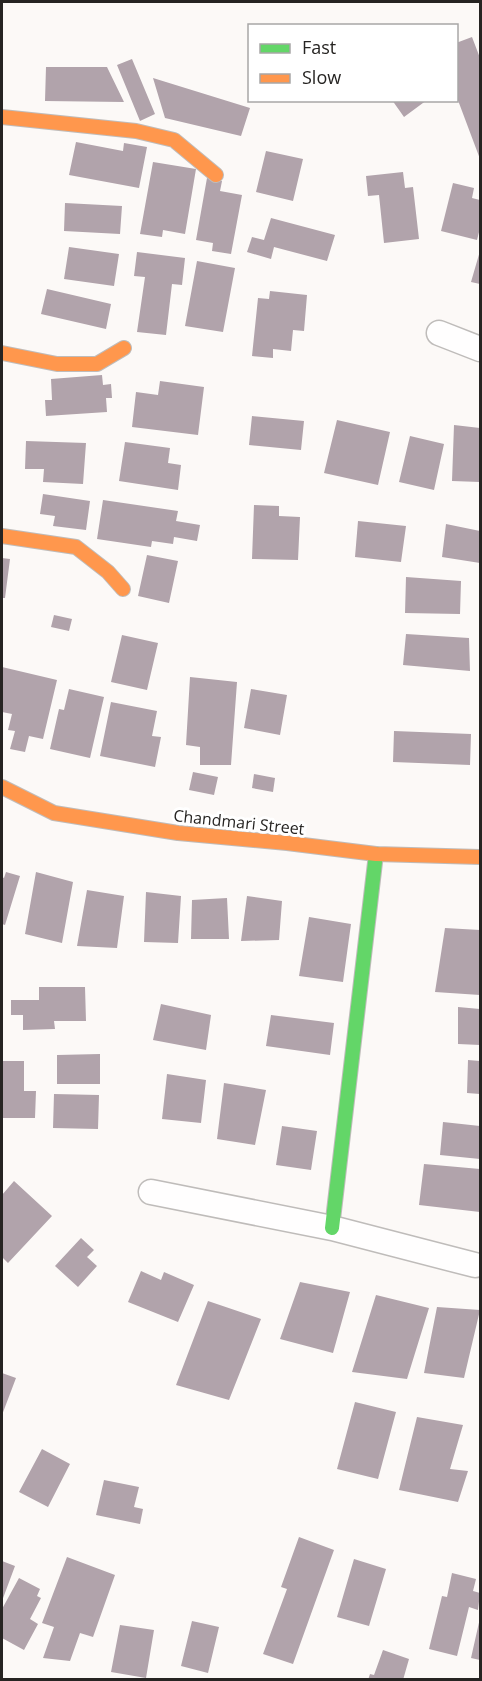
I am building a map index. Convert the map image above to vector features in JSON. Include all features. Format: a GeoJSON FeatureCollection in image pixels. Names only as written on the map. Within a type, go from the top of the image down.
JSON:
{"type":"FeatureCollection","features":[{"type":"Feature","properties":{"kind":"street"},"geometry":{"type":"LineString","coordinates":[[2,117],[136,131],[174,140],[216,175]]}},
{"type":"Feature","properties":{"kind":"street"},"geometry":{"type":"LineString","coordinates":[[439,333],[480,349]]}},
{"type":"Feature","properties":{"kind":"street"},"geometry":{"type":"LineString","coordinates":[[2,353],[57,364],[97,364],[124,348]]}},
{"type":"Feature","properties":{"kind":"street"},"geometry":{"type":"LineString","coordinates":[[2,536],[76,547],[108,572],[123,590]]}},
{"type":"Feature","properties":{"kind":"street","name":"Chandmari Street"},"geometry":{"type":"LineString","coordinates":[[2,787],[54,813],[178,833],[376,854],[480,857]]}},
{"type":"Feature","properties":{"kind":"street"},"geometry":{"type":"LineString","coordinates":[[332,1228],[376,854]]}},
{"type":"Feature","properties":{"kind":"street"},"geometry":{"type":"LineString","coordinates":[[152,1192],[332,1228],[475,1265]]}},
{"type":"Feature","properties":{"kind":"building"},"geometry":{"type":"Polygon","coordinates":[[[472,37],[480,58],[480,159],[458,100],[458,42],[472,37]]]}},
{"type":"Feature","properties":{"kind":"building"},"geometry":{"type":"Polygon","coordinates":[[[132,59],[155,114],[140,121],[117,65],[132,59]]]}},
{"type":"Feature","properties":{"kind":"building"},"geometry":{"type":"Polygon","coordinates":[[[46,67],[107,67],[124,102],[45,101],[46,67]]]}},
{"type":"Feature","properties":{"kind":"building"},"geometry":{"type":"Polygon","coordinates":[[[153,78],[250,108],[241,136],[165,118],[153,78]]]}},
{"type":"Feature","properties":{"kind":"building"},"geometry":{"type":"Polygon","coordinates":[[[393,102],[424,102],[404,117],[393,102]]]}},
{"type":"Feature","properties":{"kind":"building"},"geometry":{"type":"Polygon","coordinates":[[[76,142],[123,151],[124,143],[147,147],[139,188],[69,175],[76,142]]]}},
{"type":"Feature","properties":{"kind":"building"},"geometry":{"type":"Polygon","coordinates":[[[266,151],[303,159],[293,201],[256,192],[266,151]]]}},
{"type":"Feature","properties":{"kind":"building"},"geometry":{"type":"Polygon","coordinates":[[[153,162],[196,169],[185,234],[163,230],[162,237],[140,234],[153,162]]]}},
{"type":"Feature","properties":{"kind":"building"},"geometry":{"type":"Polygon","coordinates":[[[403,172],[405,188],[413,187],[419,239],[384,243],[379,195],[368,196],[366,176],[403,172]]]}},
{"type":"Feature","properties":{"kind":"building"},"geometry":{"type":"Polygon","coordinates":[[[207,178],[222,181],[220,191],[242,195],[231,254],[212,251],[213,243],[196,240],[207,178]]]}},
{"type":"Feature","properties":{"kind":"building"},"geometry":{"type":"Polygon","coordinates":[[[453,183],[474,188],[472,198],[480,200],[480,228],[477,240],[441,231],[453,183]]]}},
{"type":"Feature","properties":{"kind":"building"},"geometry":{"type":"Polygon","coordinates":[[[65,203],[122,206],[120,234],[64,231],[65,203]]]}},
{"type":"Feature","properties":{"kind":"building"},"geometry":{"type":"Polygon","coordinates":[[[271,218],[335,235],[327,261],[274,247],[271,259],[247,252],[252,237],[264,240],[271,218]]]}},
{"type":"Feature","properties":{"kind":"building"},"geometry":{"type":"Polygon","coordinates":[[[69,247],[119,254],[114,286],[64,279],[69,247]]]}},
{"type":"Feature","properties":{"kind":"building"},"geometry":{"type":"Polygon","coordinates":[[[480,251],[480,284],[471,282],[480,251]]]}},
{"type":"Feature","properties":{"kind":"building"},"geometry":{"type":"Polygon","coordinates":[[[137,252],[185,258],[182,285],[172,284],[166,335],[137,332],[145,277],[134,276],[137,252]]]}},
{"type":"Feature","properties":{"kind":"building"},"geometry":{"type":"Polygon","coordinates":[[[197,261],[235,268],[223,332],[185,326],[197,261]]]}},
{"type":"Feature","properties":{"kind":"building"},"geometry":{"type":"Polygon","coordinates":[[[47,289],[111,304],[106,329],[41,314],[47,289]]]}},
{"type":"Feature","properties":{"kind":"building"},"geometry":{"type":"Polygon","coordinates":[[[270,291],[307,295],[304,331],[293,330],[291,351],[273,349],[273,358],[252,356],[258,298],[269,299],[270,291]]]}},
{"type":"Feature","properties":{"kind":"building"},"geometry":{"type":"Polygon","coordinates":[[[102,375],[103,385],[111,384],[112,398],[106,398],[107,412],[46,416],[45,400],[52,400],[51,379],[102,375]]]}},
{"type":"Feature","properties":{"kind":"building"},"geometry":{"type":"Polygon","coordinates":[[[160,381],[204,387],[198,435],[132,427],[136,392],[158,395],[160,381]]]}},
{"type":"Feature","properties":{"kind":"building"},"geometry":{"type":"Polygon","coordinates":[[[252,416],[304,421],[301,450],[249,445],[252,416]]]}},
{"type":"Feature","properties":{"kind":"building"},"geometry":{"type":"Polygon","coordinates":[[[337,420],[390,432],[378,485],[324,473],[337,420]]]}},
{"type":"Feature","properties":{"kind":"building"},"geometry":{"type":"Polygon","coordinates":[[[454,425],[480,428],[480,482],[452,481],[454,425]]]}},
{"type":"Feature","properties":{"kind":"building"},"geometry":{"type":"Polygon","coordinates":[[[410,436],[444,444],[434,490],[399,482],[410,436]]]}},
{"type":"Feature","properties":{"kind":"building"},"geometry":{"type":"Polygon","coordinates":[[[26,441],[86,443],[83,484],[43,482],[44,469],[25,469],[26,441]]]}},
{"type":"Feature","properties":{"kind":"building"},"geometry":{"type":"Polygon","coordinates":[[[125,442],[170,448],[168,463],[181,465],[178,490],[119,481],[125,442]]]}},
{"type":"Feature","properties":{"kind":"building"},"geometry":{"type":"Polygon","coordinates":[[[43,494],[90,501],[86,530],[53,526],[55,516],[40,514],[43,494]]]}},
{"type":"Feature","properties":{"kind":"building"},"geometry":{"type":"Polygon","coordinates":[[[103,500],[178,511],[176,521],[200,525],[197,541],[174,537],[173,544],[152,541],[151,547],[97,539],[103,500]]]}},
{"type":"Feature","properties":{"kind":"building"},"geometry":{"type":"Polygon","coordinates":[[[254,505],[279,506],[279,516],[300,517],[298,560],[252,559],[254,505]]]}},
{"type":"Feature","properties":{"kind":"building"},"geometry":{"type":"Polygon","coordinates":[[[358,521],[406,526],[401,562],[355,557],[358,521]]]}},
{"type":"Feature","properties":{"kind":"building"},"geometry":{"type":"Polygon","coordinates":[[[446,524],[480,531],[480,563],[442,557],[446,524]]]}},
{"type":"Feature","properties":{"kind":"building"},"geometry":{"type":"Polygon","coordinates":[[[147,555],[178,561],[169,603],[138,596],[147,555]]]}},
{"type":"Feature","properties":{"kind":"building"},"geometry":{"type":"Polygon","coordinates":[[[2,558],[10,559],[5,598],[2,598],[2,558]]]}},
{"type":"Feature","properties":{"kind":"building"},"geometry":{"type":"Polygon","coordinates":[[[406,577],[461,581],[460,614],[405,613],[406,577]]]}},
{"type":"Feature","properties":{"kind":"building"},"geometry":{"type":"Polygon","coordinates":[[[54,615],[72,619],[69,631],[51,627],[54,615]]]}},
{"type":"Feature","properties":{"kind":"building"},"geometry":{"type":"Polygon","coordinates":[[[406,634],[469,638],[470,671],[403,665],[406,634]]]}},
{"type":"Feature","properties":{"kind":"building"},"geometry":{"type":"Polygon","coordinates":[[[122,635],[158,643],[147,690],[111,682],[122,635]]]}},
{"type":"Feature","properties":{"kind":"building"},"geometry":{"type":"Polygon","coordinates":[[[2,667],[57,680],[43,739],[29,736],[25,752],[10,749],[15,731],[8,730],[12,714],[2,712],[2,667]]]}},
{"type":"Feature","properties":{"kind":"building"},"geometry":{"type":"Polygon","coordinates":[[[190,677],[237,682],[231,765],[200,765],[200,747],[186,745],[190,677]]]}},
{"type":"Feature","properties":{"kind":"building"},"geometry":{"type":"Polygon","coordinates":[[[69,689],[104,697],[90,758],[50,749],[59,709],[64,710],[69,689]]]}},
{"type":"Feature","properties":{"kind":"building"},"geometry":{"type":"Polygon","coordinates":[[[251,689],[287,695],[280,735],[244,728],[251,689]]]}},
{"type":"Feature","properties":{"kind":"building"},"geometry":{"type":"Polygon","coordinates":[[[111,702],[157,711],[152,736],[161,737],[155,767],[100,756],[111,702]]]}},
{"type":"Feature","properties":{"kind":"building"},"geometry":{"type":"Polygon","coordinates":[[[394,731],[471,734],[470,765],[393,762],[394,731]]]}},
{"type":"Feature","properties":{"kind":"building"},"geometry":{"type":"Polygon","coordinates":[[[193,772],[218,777],[214,795],[189,790],[193,772]]]}},
{"type":"Feature","properties":{"kind":"building"},"geometry":{"type":"Polygon","coordinates":[[[254,774],[275,778],[273,792],[252,788],[254,774]]]}},
{"type":"Feature","properties":{"kind":"building"},"geometry":{"type":"Polygon","coordinates":[[[6,872],[20,876],[5,925],[2,924],[2,877],[4,878],[6,872]]]}},
{"type":"Feature","properties":{"kind":"building"},"geometry":{"type":"Polygon","coordinates":[[[36,872],[73,882],[62,943],[25,934],[36,872]]]}},
{"type":"Feature","properties":{"kind":"building"},"geometry":{"type":"Polygon","coordinates":[[[87,890],[124,896],[117,948],[77,946],[87,890]]]}},
{"type":"Feature","properties":{"kind":"building"},"geometry":{"type":"Polygon","coordinates":[[[146,892],[181,896],[178,943],[144,942],[146,892]]]}},
{"type":"Feature","properties":{"kind":"building"},"geometry":{"type":"Polygon","coordinates":[[[247,896],[282,901],[279,940],[241,941],[247,896]]]}},
{"type":"Feature","properties":{"kind":"building"},"geometry":{"type":"Polygon","coordinates":[[[227,898],[229,939],[191,939],[192,900],[227,898]]]}},
{"type":"Feature","properties":{"kind":"building"},"geometry":{"type":"Polygon","coordinates":[[[309,917],[351,924],[343,982],[299,976],[309,917]]]}},
{"type":"Feature","properties":{"kind":"building"},"geometry":{"type":"Polygon","coordinates":[[[445,928],[480,930],[480,995],[435,992],[445,928]]]}},
{"type":"Feature","properties":{"kind":"building"},"geometry":{"type":"Polygon","coordinates":[[[39,987],[85,987],[86,1021],[54,1021],[55,1029],[23,1030],[23,1015],[11,1015],[11,1000],[39,1000],[39,987]]]}},
{"type":"Feature","properties":{"kind":"building"},"geometry":{"type":"Polygon","coordinates":[[[161,1004],[211,1015],[206,1050],[153,1040],[161,1004]]]}},
{"type":"Feature","properties":{"kind":"building"},"geometry":{"type":"Polygon","coordinates":[[[458,1007],[480,1009],[480,1045],[458,1044],[458,1007]]]}},
{"type":"Feature","properties":{"kind":"building"},"geometry":{"type":"Polygon","coordinates":[[[271,1015],[334,1023],[330,1055],[266,1046],[271,1015]]]}},
{"type":"Feature","properties":{"kind":"building"},"geometry":{"type":"Polygon","coordinates":[[[100,1054],[100,1084],[57,1084],[57,1055],[100,1054]]]}},
{"type":"Feature","properties":{"kind":"building"},"geometry":{"type":"Polygon","coordinates":[[[468,1060],[480,1061],[480,1094],[467,1093],[468,1060]]]}},
{"type":"Feature","properties":{"kind":"building"},"geometry":{"type":"Polygon","coordinates":[[[2,1061],[24,1061],[24,1091],[36,1091],[35,1118],[2,1118],[2,1061]]]}},
{"type":"Feature","properties":{"kind":"building"},"geometry":{"type":"Polygon","coordinates":[[[167,1074],[206,1080],[201,1123],[162,1119],[167,1074]]]}},
{"type":"Feature","properties":{"kind":"building"},"geometry":{"type":"Polygon","coordinates":[[[224,1083],[266,1090],[255,1145],[217,1139],[224,1083]]]}},
{"type":"Feature","properties":{"kind":"building"},"geometry":{"type":"Polygon","coordinates":[[[54,1094],[99,1095],[98,1129],[53,1128],[54,1094]]]}},
{"type":"Feature","properties":{"kind":"building"},"geometry":{"type":"Polygon","coordinates":[[[443,1122],[480,1126],[480,1159],[440,1155],[443,1122]]]}},
{"type":"Feature","properties":{"kind":"building"},"geometry":{"type":"Polygon","coordinates":[[[282,1126],[317,1131],[311,1170],[276,1165],[282,1126]]]}},
{"type":"Feature","properties":{"kind":"building"},"geometry":{"type":"Polygon","coordinates":[[[424,1164],[480,1169],[480,1212],[419,1205],[424,1164]]]}},
{"type":"Feature","properties":{"kind":"building"},"geometry":{"type":"Polygon","coordinates":[[[14,1181],[52,1216],[8,1263],[2,1257],[2,1195],[14,1181]]]}},
{"type":"Feature","properties":{"kind":"building"},"geometry":{"type":"Polygon","coordinates":[[[81,1238],[94,1250],[87,1257],[97,1266],[78,1287],[55,1266],[81,1238]]]}},
{"type":"Feature","properties":{"kind":"building"},"geometry":{"type":"Polygon","coordinates":[[[141,1271],[161,1280],[164,1272],[194,1285],[178,1322],[128,1302],[141,1271]]]}},
{"type":"Feature","properties":{"kind":"building"},"geometry":{"type":"Polygon","coordinates":[[[300,1282],[350,1292],[333,1353],[280,1339],[300,1282]]]}},
{"type":"Feature","properties":{"kind":"building"},"geometry":{"type":"Polygon","coordinates":[[[376,1295],[429,1308],[407,1379],[352,1372],[376,1295]]]}},
{"type":"Feature","properties":{"kind":"building"},"geometry":{"type":"Polygon","coordinates":[[[208,1301],[261,1319],[229,1400],[176,1385],[208,1301]]]}},
{"type":"Feature","properties":{"kind":"building"},"geometry":{"type":"Polygon","coordinates":[[[437,1307],[480,1310],[464,1378],[424,1373],[437,1307]]]}},
{"type":"Feature","properties":{"kind":"building"},"geometry":{"type":"Polygon","coordinates":[[[2,1373],[16,1378],[2,1415],[2,1373]]]}},
{"type":"Feature","properties":{"kind":"building"},"geometry":{"type":"Polygon","coordinates":[[[355,1402],[396,1412],[378,1479],[337,1469],[355,1402]]]}},
{"type":"Feature","properties":{"kind":"building"},"geometry":{"type":"Polygon","coordinates":[[[417,1417],[463,1425],[450,1469],[468,1471],[458,1502],[399,1490],[417,1417]]]}},
{"type":"Feature","properties":{"kind":"building"},"geometry":{"type":"Polygon","coordinates":[[[42,1449],[70,1464],[48,1507],[19,1492],[42,1449]]]}},
{"type":"Feature","properties":{"kind":"building"},"geometry":{"type":"Polygon","coordinates":[[[104,1480],[139,1487],[134,1507],[143,1509],[140,1524],[96,1515],[104,1480]]]}},
{"type":"Feature","properties":{"kind":"building"},"geometry":{"type":"Polygon","coordinates":[[[299,1537],[334,1550],[293,1664],[263,1654],[287,1589],[281,1587],[299,1537]]]}},
{"type":"Feature","properties":{"kind":"building"},"geometry":{"type":"Polygon","coordinates":[[[67,1557],[115,1575],[93,1637],[80,1633],[70,1661],[43,1658],[54,1627],[42,1623],[67,1557]]]}},
{"type":"Feature","properties":{"kind":"building"},"geometry":{"type":"Polygon","coordinates":[[[354,1559],[386,1569],[369,1626],[337,1617],[354,1559]]]}},
{"type":"Feature","properties":{"kind":"building"},"geometry":{"type":"Polygon","coordinates":[[[2,1561],[15,1566],[2,1601],[2,1561]]]}},
{"type":"Feature","properties":{"kind":"building"},"geometry":{"type":"Polygon","coordinates":[[[452,1573],[476,1579],[473,1591],[480,1593],[478,1610],[469,1607],[457,1656],[429,1649],[442,1596],[447,1597],[452,1573]]]}},
{"type":"Feature","properties":{"kind":"building"},"geometry":{"type":"Polygon","coordinates":[[[19,1578],[40,1589],[37,1596],[41,1598],[30,1619],[38,1624],[24,1650],[2,1638],[2,1609],[19,1578]]]}},
{"type":"Feature","properties":{"kind":"building"},"geometry":{"type":"Polygon","coordinates":[[[480,1618],[480,1660],[471,1658],[480,1618]]]}},
{"type":"Feature","properties":{"kind":"building"},"geometry":{"type":"Polygon","coordinates":[[[192,1621],[219,1627],[208,1673],[181,1666],[192,1621]]]}},
{"type":"Feature","properties":{"kind":"building"},"geometry":{"type":"Polygon","coordinates":[[[120,1625],[154,1630],[146,1678],[111,1672],[120,1625]]]}},
{"type":"Feature","properties":{"kind":"building"},"geometry":{"type":"Polygon","coordinates":[[[383,1650],[409,1659],[403,1680],[368,1680],[370,1674],[374,1675],[383,1650]]]}},
{"type":"Feature","properties":{"kind":"traffic: fast"},"geometry":{"type":"LineString","coordinates":[[332,1228],[376,854]]}},
{"type":"Feature","properties":{"kind":"traffic: slow"},"geometry":{"type":"LineString","coordinates":[[2,117],[136,131],[174,140],[216,175]]}},
{"type":"Feature","properties":{"kind":"traffic: slow"},"geometry":{"type":"LineString","coordinates":[[2,353],[57,364],[97,364],[124,348]]}},
{"type":"Feature","properties":{"kind":"traffic: slow"},"geometry":{"type":"LineString","coordinates":[[2,536],[76,547],[108,572],[123,589]]}},
{"type":"Feature","properties":{"kind":"traffic: slow"},"geometry":{"type":"LineString","coordinates":[[2,787],[54,813],[178,833],[376,854],[480,857]]}}]}
